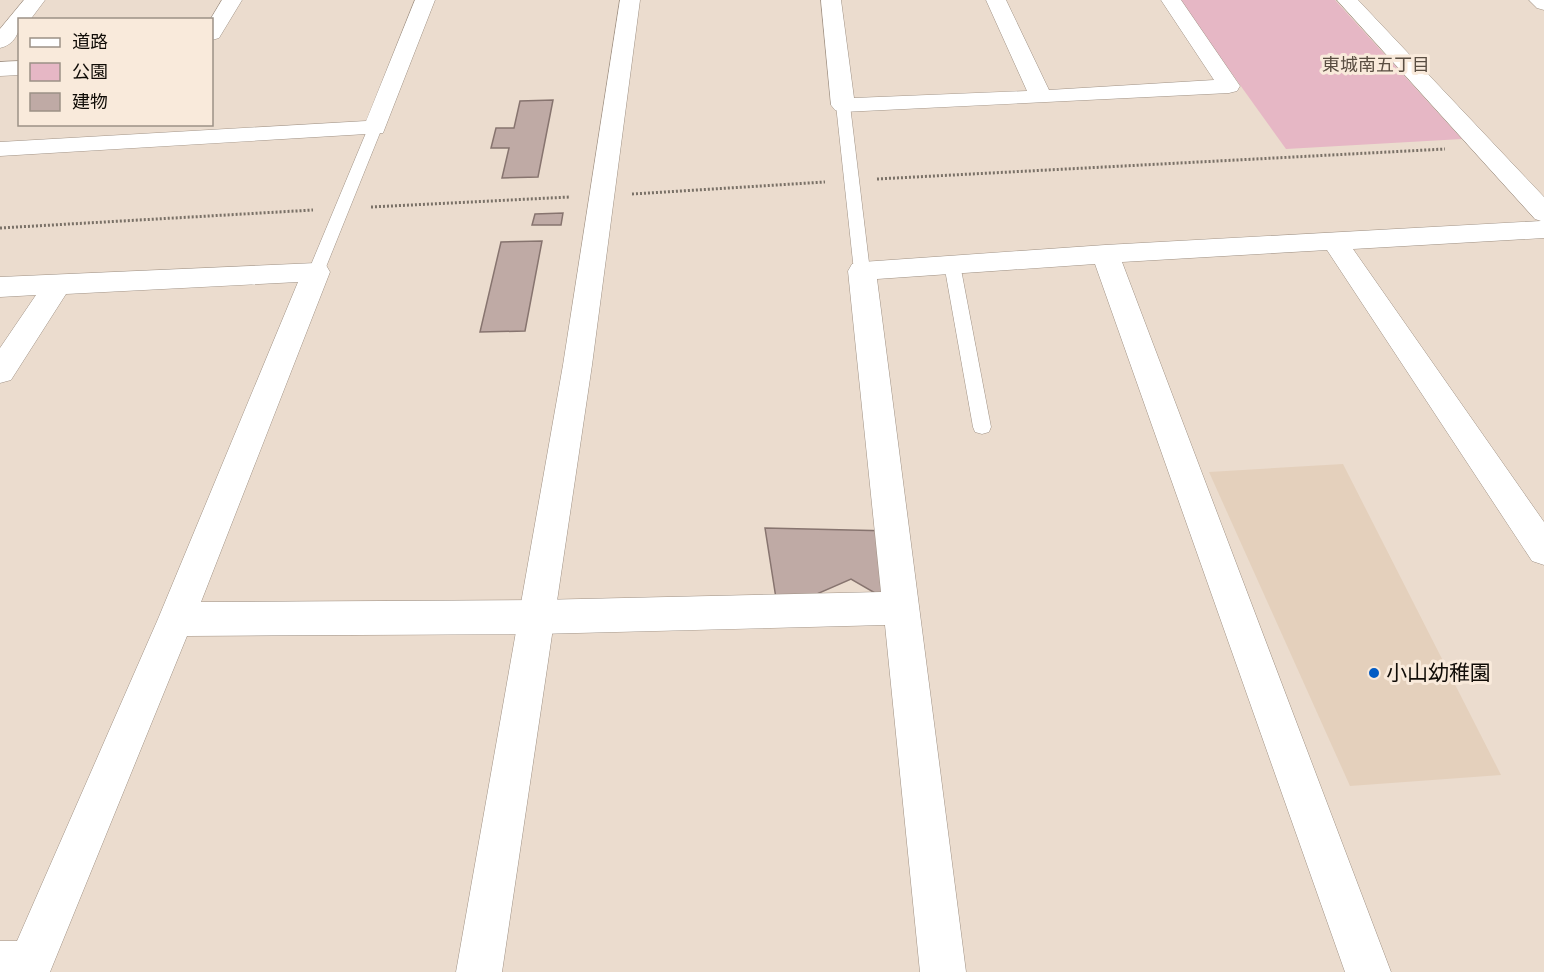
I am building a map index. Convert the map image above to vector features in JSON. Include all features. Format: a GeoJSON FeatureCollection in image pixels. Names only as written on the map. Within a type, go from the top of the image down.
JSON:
{"type":"FeatureCollection","features":[{"type":"Feature","properties":{"kind":"street"},"geometry":{"type":"LineString","coordinates":[[20,18],[35,0]]}},
{"type":"Feature","properties":{"kind":"street"},"geometry":{"type":"LineString","coordinates":[[213,32],[232,0]]}},
{"type":"Feature","properties":{"kind":"street"},"geometry":{"type":"LineString","coordinates":[[0,149],[152,133],[375,128],[425,0]]}},
{"type":"Feature","properties":{"kind":"street"},"geometry":{"type":"LineString","coordinates":[[479,972],[538,617],[604,195],[630,0]]}},
{"type":"Feature","properties":{"kind":"street"},"geometry":{"type":"LineString","coordinates":[[831,0],[843,105],[1229,86],[1171,0]]}},
{"type":"Feature","properties":{"kind":"street"},"geometry":{"type":"LineString","coordinates":[[996,0],[1041,97]]}},
{"type":"Feature","properties":{"kind":"street"},"geometry":{"type":"LineString","coordinates":[[1347,0],[1544,213]]}},
{"type":"Feature","properties":{"kind":"street"},"geometry":{"type":"LineString","coordinates":[[1539,0],[1544,4]]}},
{"type":"Feature","properties":{"kind":"street"},"geometry":{"type":"LineString","coordinates":[[0,42],[18,20]]}},
{"type":"Feature","properties":{"kind":"street"},"geometry":{"type":"LineString","coordinates":[[0,69],[18,68]]}},
{"type":"Feature","properties":{"kind":"street"},"geometry":{"type":"LineString","coordinates":[[943,972],[862,271],[1105,254],[1544,229]]}},
{"type":"Feature","properties":{"kind":"street"},"geometry":{"type":"LineString","coordinates":[[1334,241],[1544,550]]}},
{"type":"Feature","properties":{"kind":"street"},"geometry":{"type":"LineString","coordinates":[[1105,254],[1368,972]]}},
{"type":"Feature","properties":{"kind":"street"},"geometry":{"type":"LineString","coordinates":[[0,287],[316,272],[176,619],[19,966]]}},
{"type":"Feature","properties":{"kind":"street"},"geometry":{"type":"LineString","coordinates":[[0,372],[58,284]]}},
{"type":"Feature","properties":{"kind":"street"},"geometry":{"type":"LineString","coordinates":[[176,619],[538,617],[901,608]]}},
{"type":"Feature","properties":{"kind":"lane"},"geometry":{"type":"LineString","coordinates":[[843,105],[862,271]]}},
{"type":"Feature","properties":{"kind":"lane"},"geometry":{"type":"LineString","coordinates":[[316,272],[375,128]]}},
{"type":"Feature","properties":{"kind":"lane"},"geometry":{"type":"LineString","coordinates":[[952,264],[982,427]]}},
{"type":"Feature","properties":{"kind":"path"},"geometry":{"type":"LineString","coordinates":[[0,228],[1482,147]]}},
{"type":"Feature","properties":{"kind":"shaded area","name":"小山幼稚園"},"geometry":{"type":"Polygon","coordinates":[[[1343,464],[1501,775],[1350,786],[1209,472],[1343,464]]]}},
{"type":"Feature","properties":{"kind":"green space"},"geometry":{"type":"Polygon","coordinates":[[[1179,0],[1335,0],[1462,139],[1286,149],[1179,0]]]}},
{"type":"Feature","properties":{"kind":"building"},"geometry":{"type":"Polygon","coordinates":[[[553,100],[538,177],[502,178],[509,148],[491,148],[496,128],[514,128],[520,101],[553,100]]]}},
{"type":"Feature","properties":{"kind":"building"},"geometry":{"type":"Polygon","coordinates":[[[563,213],[561,225],[532,225],[535,214],[563,213]]]}},
{"type":"Feature","properties":{"kind":"building"},"geometry":{"type":"Polygon","coordinates":[[[542,241],[525,331],[480,332],[501,242],[542,241]]]}},
{"type":"Feature","properties":{"kind":"building"},"geometry":{"type":"Polygon","coordinates":[[[765,528],[892,531],[901,608],[851,579],[778,611],[765,528]]]}},
{"type":"Feature","properties":{"kind":"place","name":"小山幼稚園"},"geometry":{"type":"Point","coordinates":[1374,673]}},
{"type":"Feature","properties":{"kind":"district","name":"東城南五丁目"},"geometry":{"type":"Point","coordinates":[1376,65]}}]}
